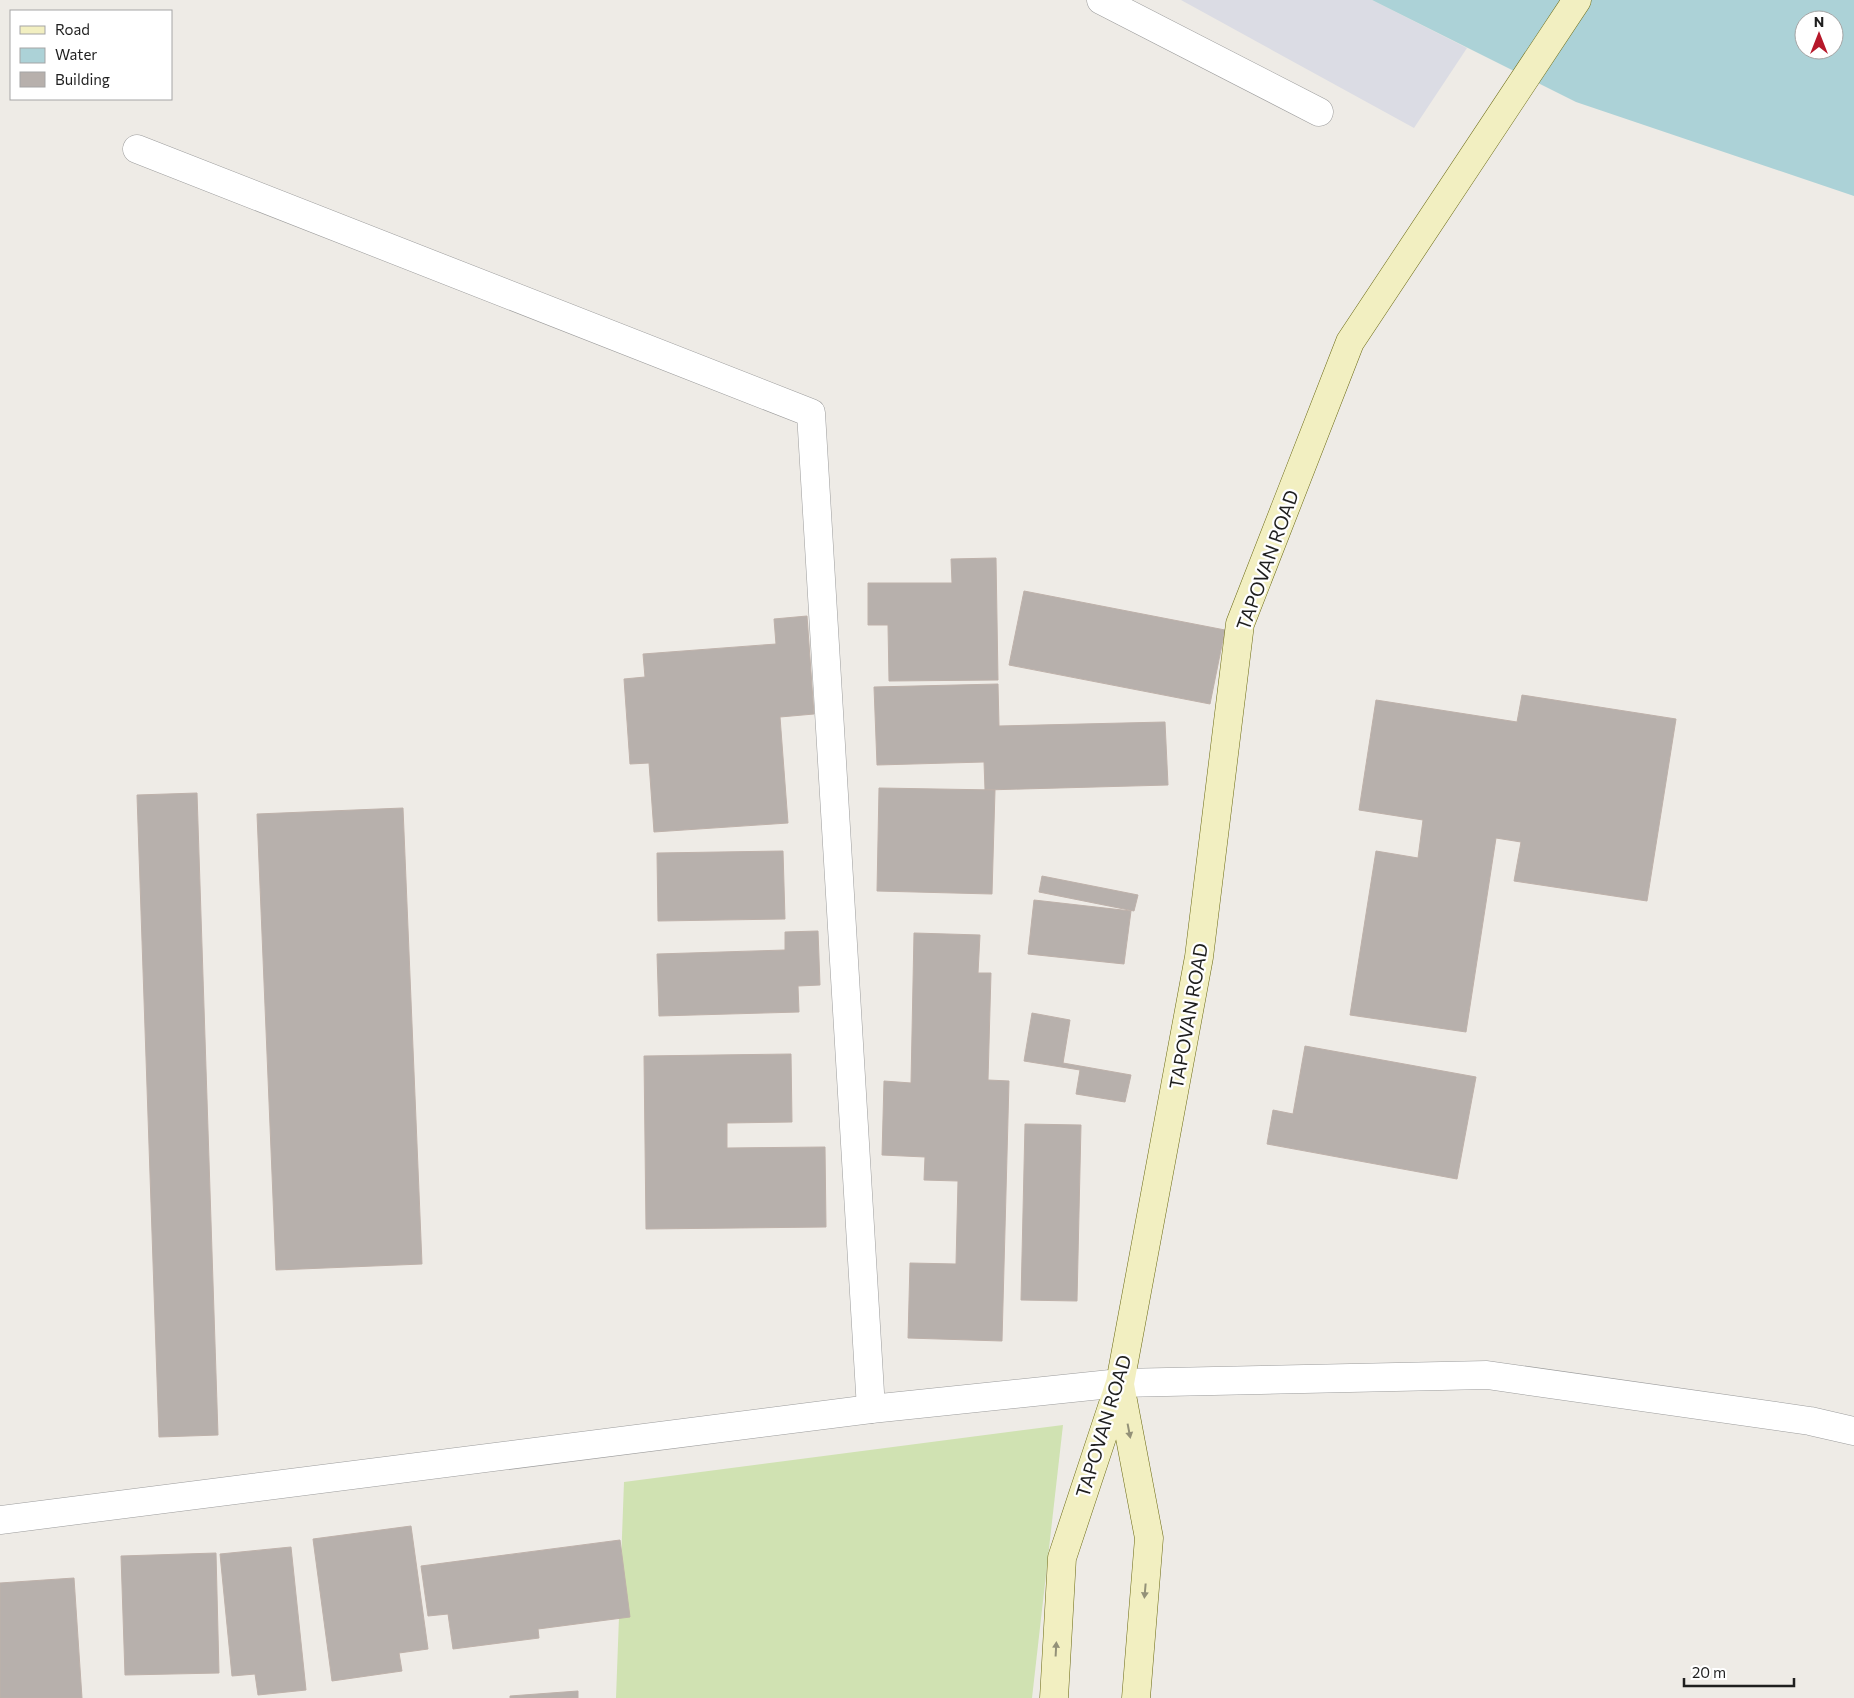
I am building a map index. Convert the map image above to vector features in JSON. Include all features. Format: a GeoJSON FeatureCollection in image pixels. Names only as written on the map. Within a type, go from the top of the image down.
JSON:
{"type":"FeatureCollection","features":[{"type":"Feature","properties":{"kind":"main road","name":"TAPOVAN ROAD"},"geometry":{"type":"LineString","coordinates":[[1054,1698],[1062,1558],[1120,1383],[1200,957],[1240,624],[1350,342],[1577,0]]}},
{"type":"Feature","properties":{"kind":"main road"},"geometry":{"type":"LineString","coordinates":[[1120,1383],[1149,1538],[1136,1698]]}},
{"type":"Feature","properties":{"kind":"street"},"geometry":{"type":"LineString","coordinates":[[1101,0],[1319,112]]}},
{"type":"Feature","properties":{"kind":"street"},"geometry":{"type":"LineString","coordinates":[[137,149],[811,413],[871,1410]]}},
{"type":"Feature","properties":{"kind":"street"},"geometry":{"type":"LineString","coordinates":[[0,1520],[871,1410],[1120,1383],[1487,1375],[1810,1421],[1854,1431]]}},
{"type":"Feature","properties":{"kind":"green space"},"geometry":{"type":"Polygon","coordinates":[[[1063,1425],[1032,1698],[616,1698],[624,1482],[1063,1425]]]}},
{"type":"Feature","properties":{"kind":"shaded area"},"geometry":{"type":"Polygon","coordinates":[[[1181,0],[1372,0],[1467,48],[1414,128],[1181,0]]]}},
{"type":"Feature","properties":{"kind":"water"},"geometry":{"type":"Polygon","coordinates":[[[1372,0],[1854,0],[1854,196],[1576,102],[1372,0]]]}},
{"type":"Feature","properties":{"kind":"building"},"geometry":{"type":"Polygon","coordinates":[[[996,558],[998,680],[889,681],[888,625],[868,625],[868,583],[952,583],[951,559],[996,558]]]}},
{"type":"Feature","properties":{"kind":"building"},"geometry":{"type":"Polygon","coordinates":[[[1024,591],[1225,630],[1210,704],[1009,665],[1024,591]]]}},
{"type":"Feature","properties":{"kind":"building"},"geometry":{"type":"Polygon","coordinates":[[[807,616],[814,714],[780,717],[788,823],[654,832],[649,763],[630,764],[624,679],[645,677],[643,654],[776,644],[774,619],[807,616]]]}},
{"type":"Feature","properties":{"kind":"building"},"geometry":{"type":"Polygon","coordinates":[[[998,684],[999,726],[1165,722],[1168,785],[985,790],[984,762],[877,765],[874,687],[998,684]]]}},
{"type":"Feature","properties":{"kind":"building"},"geometry":{"type":"Polygon","coordinates":[[[1522,695],[1676,719],[1647,901],[1514,881],[1521,842],[1496,838],[1466,1032],[1350,1015],[1376,851],[1418,858],[1423,820],[1359,810],[1376,700],[1517,722],[1522,695]]]}},
{"type":"Feature","properties":{"kind":"building"},"geometry":{"type":"Polygon","coordinates":[[[879,788],[995,790],[992,894],[877,891],[879,788]]]}},
{"type":"Feature","properties":{"kind":"building"},"geometry":{"type":"Polygon","coordinates":[[[197,793],[218,1435],[159,1437],[137,795],[197,793]]]}},
{"type":"Feature","properties":{"kind":"building"},"geometry":{"type":"Polygon","coordinates":[[[403,808],[422,1264],[276,1270],[257,814],[403,808]]]}},
{"type":"Feature","properties":{"kind":"building"},"geometry":{"type":"Polygon","coordinates":[[[783,851],[785,919],[658,921],[657,853],[783,851]]]}},
{"type":"Feature","properties":{"kind":"building"},"geometry":{"type":"Polygon","coordinates":[[[1042,876],[1138,895],[1134,911],[1039,892],[1042,876]]]}},
{"type":"Feature","properties":{"kind":"building"},"geometry":{"type":"Polygon","coordinates":[[[1034,900],[1131,911],[1124,964],[1028,954],[1034,900]]]}},
{"type":"Feature","properties":{"kind":"building"},"geometry":{"type":"Polygon","coordinates":[[[818,931],[820,985],[798,986],[799,1012],[659,1016],[657,954],[785,950],[785,932],[818,931]]]}},
{"type":"Feature","properties":{"kind":"building"},"geometry":{"type":"Polygon","coordinates":[[[914,933],[980,935],[978,973],[991,973],[988,1080],[1009,1081],[1002,1341],[908,1338],[910,1263],[956,1264],[958,1181],[924,1180],[925,1157],[882,1155],[884,1081],[911,1083],[914,933]]]}},
{"type":"Feature","properties":{"kind":"building"},"geometry":{"type":"Polygon","coordinates":[[[1032,1013],[1070,1020],[1063,1063],[1131,1075],[1125,1102],[1076,1094],[1080,1070],[1024,1061],[1032,1013]]]}},
{"type":"Feature","properties":{"kind":"building"},"geometry":{"type":"Polygon","coordinates":[[[1305,1046],[1476,1077],[1457,1179],[1267,1144],[1273,1110],[1293,1114],[1305,1046]]]}},
{"type":"Feature","properties":{"kind":"building"},"geometry":{"type":"Polygon","coordinates":[[[791,1054],[792,1122],[727,1123],[727,1148],[825,1147],[826,1227],[646,1229],[644,1056],[791,1054]]]}},
{"type":"Feature","properties":{"kind":"building"},"geometry":{"type":"Polygon","coordinates":[[[1025,1124],[1081,1125],[1077,1301],[1021,1300],[1025,1124]]]}},
{"type":"Feature","properties":{"kind":"building"},"geometry":{"type":"Polygon","coordinates":[[[411,1526],[428,1649],[399,1653],[402,1671],[332,1681],[313,1539],[411,1526]]]}},
{"type":"Feature","properties":{"kind":"building"},"geometry":{"type":"Polygon","coordinates":[[[620,1540],[630,1617],[538,1629],[539,1638],[453,1649],[448,1614],[428,1616],[421,1566],[620,1540]]]}},
{"type":"Feature","properties":{"kind":"building"},"geometry":{"type":"Polygon","coordinates":[[[291,1547],[306,1690],[258,1695],[255,1674],[232,1676],[220,1554],[291,1547]]]}},
{"type":"Feature","properties":{"kind":"building"},"geometry":{"type":"Polygon","coordinates":[[[216,1553],[219,1673],[125,1675],[121,1556],[216,1553]]]}},
{"type":"Feature","properties":{"kind":"building"},"geometry":{"type":"Polygon","coordinates":[[[74,1578],[82,1698],[0,1698],[0,1583],[74,1578]]]}},
{"type":"Feature","properties":{"kind":"building"},"geometry":{"type":"Polygon","coordinates":[[[578,1691],[578,1698],[510,1698],[510,1696],[578,1691]]]}}]}
